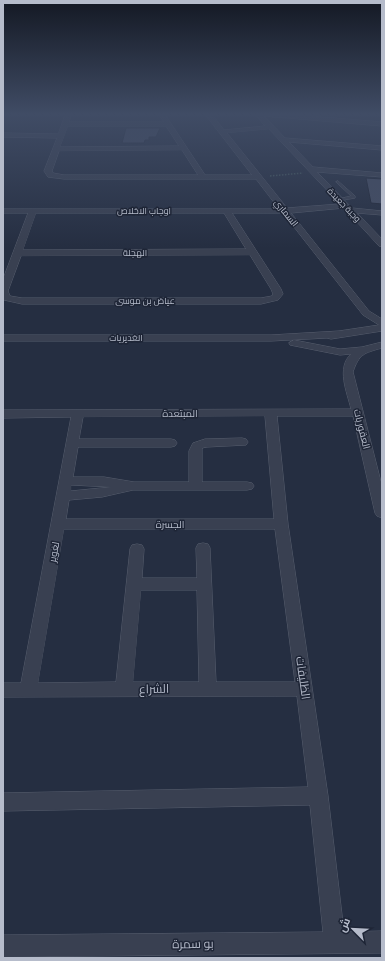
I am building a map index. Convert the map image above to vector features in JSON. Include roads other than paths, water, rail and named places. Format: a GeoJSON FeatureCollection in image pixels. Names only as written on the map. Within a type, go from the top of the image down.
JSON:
{"type":"FeatureCollection","features":[{"type":"Feature","properties":{"kind":"street"},"geometry":{"type":"LineString","coordinates":[[53,158],[48,171],[51,175],[57,177],[257,177]]}},
{"type":"Feature","properties":{"kind":"street"},"geometry":{"type":"LineString","coordinates":[[190,158],[203,177]]}},
{"type":"Feature","properties":{"kind":"street","name":"السماري"},"geometry":{"type":"LineString","coordinates":[[242,158],[366,313],[382,323]]}},
{"type":"Feature","properties":{"kind":"street","name":"وجبة جعيدة"},"geometry":{"type":"LineString","coordinates":[[300,158],[382,244]]}},
{"type":"Feature","properties":{"kind":"street"},"geometry":{"type":"LineString","coordinates":[[312,171],[382,175]]}},
{"type":"Feature","properties":{"kind":"street","name":"اوجاب الاخلاص"},"geometry":{"type":"LineString","coordinates":[[3,212],[284,211],[344,205],[382,213]]}},
{"type":"Feature","properties":{"kind":"street","name":"عياض بن موسى"},"geometry":{"type":"LineString","coordinates":[[33,211],[3,291],[4,295],[15,300],[261,301],[275,298],[278,294],[276,289],[226,211]]}},
{"type":"Feature","properties":{"kind":"street","name":"الهجلة"},"geometry":{"type":"LineString","coordinates":[[18,253],[252,252]]}},
{"type":"Feature","properties":{"kind":"street"},"geometry":{"type":"LineString","coordinates":[[356,331],[362,328],[366,322],[366,313]]}},
{"type":"Feature","properties":{"kind":"street","name":"الغديريات"},"geometry":{"type":"LineString","coordinates":[[3,338],[294,337],[338,334],[382,328]]}},
{"type":"Feature","properties":{"kind":"street"},"geometry":{"type":"LineString","coordinates":[[328,348],[325,345],[326,340],[338,334]]}},
{"type":"Feature","properties":{"kind":"street","name":"الغديريات"},"geometry":{"type":"LineString","coordinates":[[249,338],[328,348],[340,352],[362,350],[382,345]]}},
{"type":"Feature","properties":{"kind":"street","name":"العقوريات"},"geometry":{"type":"LineString","coordinates":[[362,350],[352,359],[348,372],[382,513]]}},
{"type":"Feature","properties":{"kind":"street","name":"المبتعدة"},"geometry":{"type":"LineString","coordinates":[[3,414],[357,412]]}},
{"type":"Feature","properties":{"kind":"street","name":"لغوير"},"geometry":{"type":"LineString","coordinates":[[28,690],[74,443],[78,413]]}},
{"type":"Feature","properties":{"kind":"street","name":"الظليفات"},"geometry":{"type":"LineString","coordinates":[[271,413],[282,524],[336,943]]}},
{"type":"Feature","properties":{"kind":"street"},"geometry":{"type":"LineString","coordinates":[[196,486],[195,451],[197,446],[205,442],[242,442]]}},
{"type":"Feature","properties":{"kind":"street"},"geometry":{"type":"LineString","coordinates":[[74,443],[170,443]]}},
{"type":"Feature","properties":{"kind":"street"},"geometry":{"type":"LineString","coordinates":[[66,481],[104,481],[134,486],[247,486]]}},
{"type":"Feature","properties":{"kind":"street"},"geometry":{"type":"LineString","coordinates":[[64,496],[102,493],[134,486]]}},
{"type":"Feature","properties":{"kind":"street","name":"الجسرة"},"geometry":{"type":"LineString","coordinates":[[59,524],[282,524]]}},
{"type":"Feature","properties":{"kind":"street"},"geometry":{"type":"LineString","coordinates":[[203,548],[208,689]]}},
{"type":"Feature","properties":{"kind":"street"},"geometry":{"type":"LineString","coordinates":[[124,689],[137,549]]}},
{"type":"Feature","properties":{"kind":"street"},"geometry":{"type":"LineString","coordinates":[[134,584],[205,584]]}},
{"type":"Feature","properties":{"kind":"street","name":"الشراع"},"geometry":{"type":"LineString","coordinates":[[3,690],[304,689]]}},
{"type":"Feature","properties":{"kind":"street"},"geometry":{"type":"LineString","coordinates":[[3,802],[318,796]]}},
{"type":"Feature","properties":{"kind":"street","name":"بو سمرة"},"geometry":{"type":"LineString","coordinates":[[3,946],[382,942]]}},
{"type":"Feature","properties":{"kind":"lane"},"geometry":{"type":"LineString","coordinates":[[338,182],[354,197],[344,205]]}}]}
